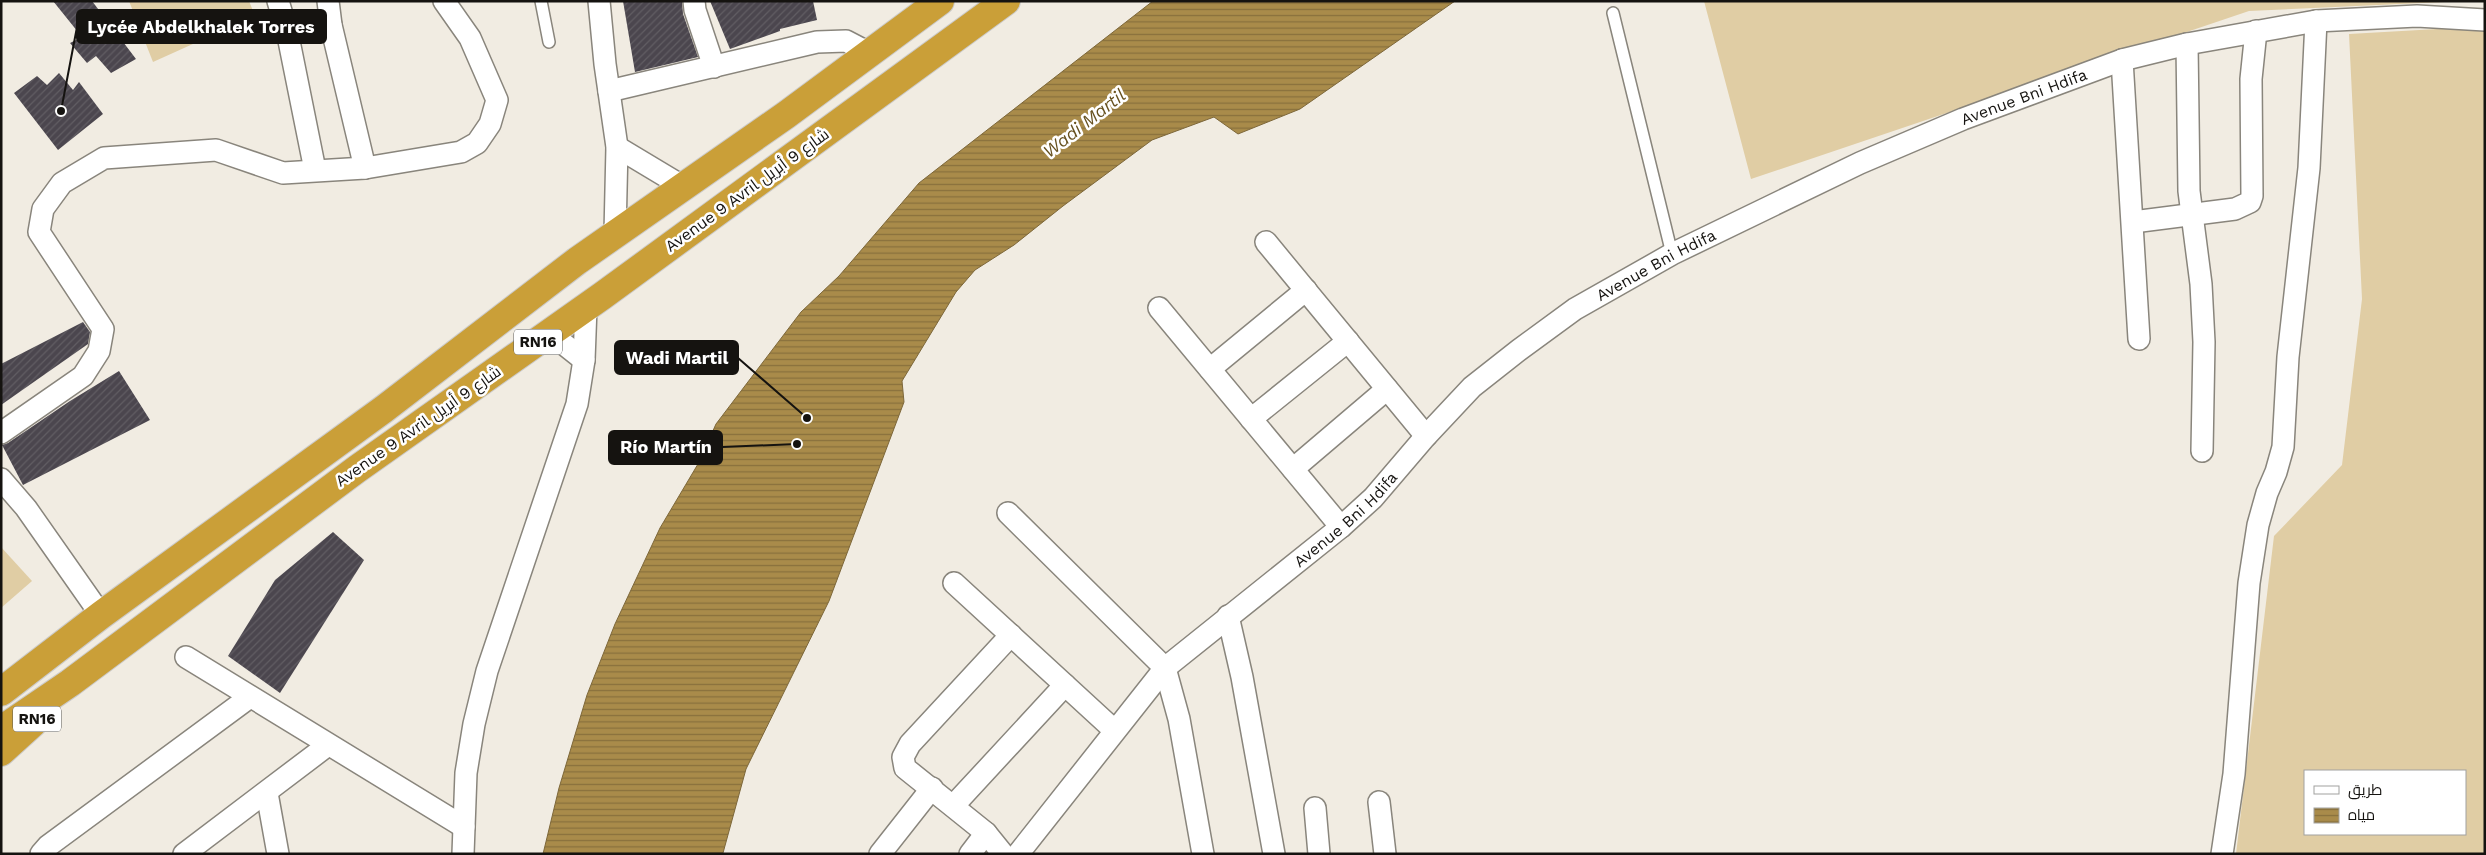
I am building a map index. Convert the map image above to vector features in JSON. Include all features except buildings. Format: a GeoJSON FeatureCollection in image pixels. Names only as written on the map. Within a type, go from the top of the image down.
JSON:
{"type":"FeatureCollection","features":[{"type":"Feature","properties":{"kind":"highway","name":"Avenue 9 Avril شارع 9 أبريل"},"geometry":{"type":"LineString","coordinates":[[1,692],[101,615],[384,409],[615,233],[786,115],[940,1]]}},
{"type":"Feature","properties":{"kind":"highway","name":"Avenue 9 Avril شارع 9 أبريل"},"geometry":{"type":"LineString","coordinates":[[1,730],[70,683],[357,468],[550,333],[1006,1]]}},
{"type":"Feature","properties":{"kind":"highway","name":"RN16"},"geometry":{"type":"LineString","coordinates":[[1,676],[44,660]]}},
{"type":"Feature","properties":{"kind":"highway","name":"RN16"},"geometry":{"type":"LineString","coordinates":[[1,752],[27,730],[70,683]]}},
{"type":"Feature","properties":{"kind":"street"},"geometry":{"type":"LineString","coordinates":[[278,1],[287,31],[315,170]]}},
{"type":"Feature","properties":{"kind":"street"},"geometry":{"type":"LineString","coordinates":[[328,1],[331,25],[365,168]]}},
{"type":"Feature","properties":{"kind":"street"},"geometry":{"type":"LineString","coordinates":[[1,433],[82,376],[99,350],[103,329],[39,232],[42,209],[62,183],[104,158],[216,150],[283,173],[365,168],[461,152],[477,142],[490,124],[498,100],[470,38],[444,1]]}},
{"type":"Feature","properties":{"kind":"street"},"geometry":{"type":"LineString","coordinates":[[599,1],[617,147],[615,233]]}},
{"type":"Feature","properties":{"kind":"street"},"geometry":{"type":"LineString","coordinates":[[694,1],[695,10],[714,67]]}},
{"type":"Feature","properties":{"kind":"street","name":"Avenue Bni Hdifa"},"geometry":{"type":"LineString","coordinates":[[1018,854],[1114,730],[1165,668],[1341,527],[1373,498],[1426,436],[1472,387],[1575,309],[1672,254],[1886,152],[1990,108],[2122,60],[2187,44],[2316,21],[2417,16],[2485,20]]}},
{"type":"Feature","properties":{"kind":"street"},"geometry":{"type":"LineString","coordinates":[[2222,854],[2234,774],[2249,583],[2258,525],[2283,447],[2288,356],[2309,168],[2316,21]]}},
{"type":"Feature","properties":{"kind":"street"},"geometry":{"type":"LineString","coordinates":[[287,31],[331,25]]}},
{"type":"Feature","properties":{"kind":"street"},"geometry":{"type":"LineString","coordinates":[[2133,222],[2192,216],[2235,209],[2250,202],[2252,196],[2251,79],[2256,31]]}},
{"type":"Feature","properties":{"kind":"street"},"geometry":{"type":"LineString","coordinates":[[609,91],[817,42],[837,40],[851,43],[869,53]]}},
{"type":"Feature","properties":{"kind":"street"},"geometry":{"type":"LineString","coordinates":[[2187,44],[2188,191],[2201,284],[2204,342],[2202,451]]}},
{"type":"Feature","properties":{"kind":"street"},"geometry":{"type":"LineString","coordinates":[[2122,60],[2139,339]]}},
{"type":"Feature","properties":{"kind":"street"},"geometry":{"type":"LineString","coordinates":[[617,147],[682,186]]}},
{"type":"Feature","properties":{"kind":"street"},"geometry":{"type":"LineString","coordinates":[[1266,242],[1426,436]]}},
{"type":"Feature","properties":{"kind":"street"},"geometry":{"type":"LineString","coordinates":[[1210,369],[1306,290]]}},
{"type":"Feature","properties":{"kind":"street"},"geometry":{"type":"LineString","coordinates":[[463,854],[466,773],[474,724],[487,671],[577,404],[584,360],[586,307]]}},
{"type":"Feature","properties":{"kind":"street"},"geometry":{"type":"LineString","coordinates":[[1159,308],[1341,527]]}},
{"type":"Feature","properties":{"kind":"street"},"geometry":{"type":"LineString","coordinates":[[550,333],[584,360]]}},
{"type":"Feature","properties":{"kind":"street"},"geometry":{"type":"LineString","coordinates":[[1251,419],[1348,341]]}},
{"type":"Feature","properties":{"kind":"street"},"geometry":{"type":"LineString","coordinates":[[1293,469],[1387,389]]}},
{"type":"Feature","properties":{"kind":"street"},"geometry":{"type":"LineString","coordinates":[[1,479],[26,508],[101,615]]}},
{"type":"Feature","properties":{"kind":"street"},"geometry":{"type":"LineString","coordinates":[[1008,513],[1165,668],[1179,719],[1203,854]]}},
{"type":"Feature","properties":{"kind":"street"},"geometry":{"type":"LineString","coordinates":[[954,582],[1114,730]]}},
{"type":"Feature","properties":{"kind":"street"},"geometry":{"type":"LineString","coordinates":[[1228,616],[1242,677],[1274,854]]}},
{"type":"Feature","properties":{"kind":"street"},"geometry":{"type":"LineString","coordinates":[[1003,854],[986,833],[954,805],[905,768],[902,762],[905,750],[1011,635]]}},
{"type":"Feature","properties":{"kind":"street"},"geometry":{"type":"LineString","coordinates":[[186,657],[328,746],[464,827]]}},
{"type":"Feature","properties":{"kind":"street"},"geometry":{"type":"LineString","coordinates":[[954,805],[1065,685]]}},
{"type":"Feature","properties":{"kind":"street"},"geometry":{"type":"LineString","coordinates":[[41,854],[48,846],[250,697]]}},
{"type":"Feature","properties":{"kind":"street"},"geometry":{"type":"LineString","coordinates":[[190,852],[328,746]]}},
{"type":"Feature","properties":{"kind":"street"},"geometry":{"type":"LineString","coordinates":[[880,854],[932,788]]}},
{"type":"Feature","properties":{"kind":"street"},"geometry":{"type":"LineString","coordinates":[[268,793],[278,854]]}},
{"type":"Feature","properties":{"kind":"street"},"geometry":{"type":"LineString","coordinates":[[1379,802],[1385,854]]}},
{"type":"Feature","properties":{"kind":"street"},"geometry":{"type":"LineString","coordinates":[[1315,808],[1319,854]]}},
{"type":"Feature","properties":{"kind":"street"},"geometry":{"type":"LineString","coordinates":[[970,854],[986,833]]}},
{"type":"Feature","properties":{"kind":"lane"},"geometry":{"type":"LineString","coordinates":[[541,1],[549,42]]}},
{"type":"Feature","properties":{"kind":"lane"},"geometry":{"type":"LineString","coordinates":[[1613,13],[1672,254]]}},
{"type":"Feature","properties":{"kind":"shaded area"},"geometry":{"type":"Polygon","coordinates":[[[129,1],[249,1],[255,16],[153,62],[129,1]]]}},
{"type":"Feature","properties":{"kind":"shaded area"},"geometry":{"type":"Polygon","coordinates":[[[1704,1],[2466,1],[2249,11],[1751,179],[1704,1]]]}},
{"type":"Feature","properties":{"kind":"shaded area"},"geometry":{"type":"Polygon","coordinates":[[[2472,27],[2485,30],[2485,854],[2236,854],[2274,536],[2342,465],[2362,299],[2349,34],[2472,27]]]}},
{"type":"Feature","properties":{"kind":"shaded area"},"geometry":{"type":"Polygon","coordinates":[[[1,547],[32,581],[1,608],[1,547]]]}},
{"type":"Feature","properties":{"kind":"water"},"geometry":{"type":"Polygon","coordinates":[[[1153,1],[1455,1],[1300,109],[1238,134],[1214,117],[1152,140],[1014,245],[975,270],[956,292],[902,381],[904,402],[829,601],[746,769],[723,853],[543,854],[559,788],[587,695],[615,624],[660,528],[698,464],[716,424],[801,312],[839,276],[919,183],[1153,1]]]}},
{"type":"Feature","properties":{"kind":"place","name":"Lycée Abdelkhalek Torres"},"geometry":{"type":"Point","coordinates":[61,111]}},
{"type":"Feature","properties":{"kind":"place","name":"Wadi Martil"},"geometry":{"type":"Point","coordinates":[807,418]}},
{"type":"Feature","properties":{"kind":"place","name":"Río Martín"},"geometry":{"type":"Point","coordinates":[797,444]}}]}
